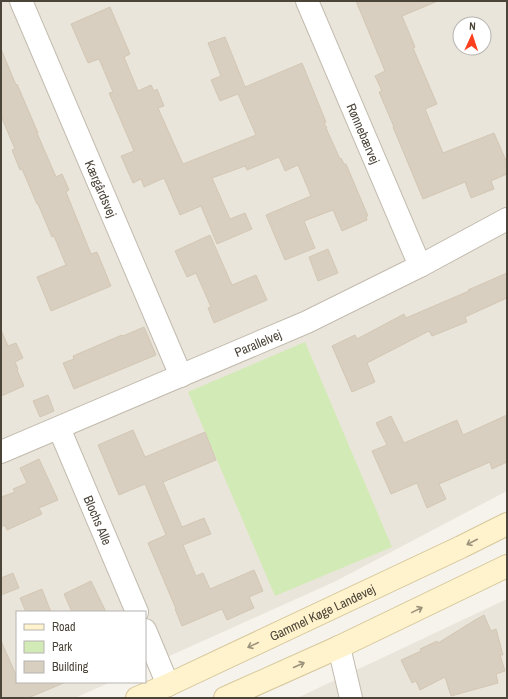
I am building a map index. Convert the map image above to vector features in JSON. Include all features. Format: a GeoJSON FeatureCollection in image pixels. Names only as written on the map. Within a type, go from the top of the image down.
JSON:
{"type":"FeatureCollection","features":[{"type":"Feature","properties":{"kind":"main road","name":"Gammel Køge Landevej"},"geometry":{"type":"LineString","coordinates":[[137,698],[454,551],[507,524]]}},
{"type":"Feature","properties":{"kind":"main road"},"geometry":{"type":"LineString","coordinates":[[225,698],[339,647],[507,566]]}},
{"type":"Feature","properties":{"kind":"street","name":"Kærgårdsvej"},"geometry":{"type":"LineString","coordinates":[[21,1],[181,376]]}},
{"type":"Feature","properties":{"kind":"street","name":"Rønnebærvej"},"geometry":{"type":"LineString","coordinates":[[307,1],[420,266]]}},
{"type":"Feature","properties":{"kind":"street","name":"Parallelvej"},"geometry":{"type":"LineString","coordinates":[[1,452],[307,322],[420,266],[507,219]]}},
{"type":"Feature","properties":{"kind":"street","name":"Blochs Alle"},"geometry":{"type":"LineString","coordinates":[[58,428],[138,611]]}},
{"type":"Feature","properties":{"kind":"street"},"geometry":{"type":"LineString","coordinates":[[146,632],[168,684]]}},
{"type":"Feature","properties":{"kind":"street"},"geometry":{"type":"LineString","coordinates":[[339,647],[351,698]]}},
{"type":"Feature","properties":{"kind":"shaded area"},"geometry":{"type":"Polygon","coordinates":[[[1,1],[507,1],[507,491],[334,582],[146,667],[146,611],[16,611],[16,683],[109,683],[75,698],[1,698],[1,1]]]}},
{"type":"Feature","properties":{"kind":"shaded area"},"geometry":{"type":"Polygon","coordinates":[[[507,599],[507,698],[297,698],[507,599]]]}},
{"type":"Feature","properties":{"kind":"green space"},"geometry":{"type":"Polygon","coordinates":[[[305,342],[392,547],[275,596],[188,392],[305,342]]]}},
{"type":"Feature","properties":{"kind":"building"},"geometry":{"type":"Polygon","coordinates":[[[356,1],[438,1],[402,16],[415,47],[413,48],[437,104],[425,109],[443,153],[494,133],[507,163],[507,174],[491,181],[494,189],[471,198],[465,182],[423,199],[379,92],[382,91],[375,76],[385,71],[356,1]]]}},
{"type":"Feature","properties":{"kind":"building"},"geometry":{"type":"Polygon","coordinates":[[[110,7],[130,54],[124,57],[138,91],[151,85],[154,91],[157,89],[164,106],[158,108],[183,164],[256,135],[238,94],[220,101],[211,80],[221,76],[208,43],[225,37],[245,87],[302,63],[326,122],[324,123],[326,128],[340,159],[341,158],[344,164],[346,164],[368,216],[366,216],[367,220],[342,231],[333,210],[304,221],[315,248],[285,260],[266,215],[311,196],[298,165],[285,171],[279,157],[247,170],[245,166],[212,178],[230,219],[245,213],[252,229],[217,244],[201,206],[180,215],[164,178],[144,187],[141,179],[133,183],[121,156],[134,151],[109,93],[113,92],[99,59],[88,63],[71,24],[110,7]]]}},
{"type":"Feature","properties":{"kind":"building"},"geometry":{"type":"Polygon","coordinates":[[[1,49],[56,177],[62,174],[69,190],[66,192],[91,254],[97,252],[111,286],[51,311],[37,277],[66,265],[22,169],[20,170],[12,150],[15,149],[1,116],[1,49]]]}},
{"type":"Feature","properties":{"kind":"building"},"geometry":{"type":"Polygon","coordinates":[[[210,235],[232,285],[256,275],[267,300],[214,323],[208,308],[211,307],[196,273],[187,277],[175,251],[210,235]]]}},
{"type":"Feature","properties":{"kind":"building"},"geometry":{"type":"Polygon","coordinates":[[[328,249],[338,273],[318,281],[309,257],[328,249]]]}},
{"type":"Feature","properties":{"kind":"building"},"geometry":{"type":"Polygon","coordinates":[[[507,273],[507,298],[465,317],[467,322],[432,336],[429,331],[367,363],[375,382],[352,392],[332,346],[355,335],[357,339],[404,314],[406,318],[507,273]]]}},
{"type":"Feature","properties":{"kind":"building"},"geometry":{"type":"Polygon","coordinates":[[[144,327],[156,355],[74,389],[63,363],[74,359],[73,356],[144,327]]]}},
{"type":"Feature","properties":{"kind":"building"},"geometry":{"type":"Polygon","coordinates":[[[1,330],[8,346],[16,343],[23,358],[15,362],[24,386],[1,396],[1,330]]]}},
{"type":"Feature","properties":{"kind":"building"},"geometry":{"type":"Polygon","coordinates":[[[48,395],[54,411],[40,417],[33,401],[48,395]]]}},
{"type":"Feature","properties":{"kind":"building"},"geometry":{"type":"Polygon","coordinates":[[[507,415],[507,462],[492,469],[490,462],[439,484],[446,499],[427,508],[417,483],[391,494],[372,451],[387,445],[376,423],[391,416],[404,443],[457,420],[463,435],[507,415]]]}},
{"type":"Feature","properties":{"kind":"building"},"geometry":{"type":"Polygon","coordinates":[[[133,430],[145,457],[205,432],[216,460],[163,482],[182,527],[204,518],[211,534],[183,545],[196,576],[203,573],[210,589],[254,570],[263,591],[249,597],[254,608],[227,620],[222,609],[182,626],[148,543],[166,535],[145,484],[119,495],[98,445],[133,430]]]}},
{"type":"Feature","properties":{"kind":"building"},"geometry":{"type":"Polygon","coordinates":[[[39,459],[58,500],[39,508],[42,514],[7,530],[5,525],[1,527],[1,497],[15,492],[13,489],[27,483],[20,468],[39,459]]]}},
{"type":"Feature","properties":{"kind":"building"},"geometry":{"type":"Polygon","coordinates":[[[13,573],[19,588],[1,595],[1,578],[13,573]]]}},
{"type":"Feature","properties":{"kind":"building"},"geometry":{"type":"Polygon","coordinates":[[[91,581],[106,611],[72,611],[64,594],[91,581]]]}},
{"type":"Feature","properties":{"kind":"building"},"geometry":{"type":"Polygon","coordinates":[[[42,589],[51,611],[26,611],[20,598],[42,589]]]}},
{"type":"Feature","properties":{"kind":"building"},"geometry":{"type":"Polygon","coordinates":[[[484,615],[491,631],[496,629],[503,655],[500,655],[505,671],[496,674],[498,683],[451,696],[445,677],[420,690],[416,681],[412,683],[401,660],[421,651],[420,649],[437,641],[438,643],[484,615]]]}},
{"type":"Feature","properties":{"kind":"building"},"geometry":{"type":"Polygon","coordinates":[[[1,641],[16,675],[16,683],[64,683],[28,698],[1,698],[1,641]]]}}]}
